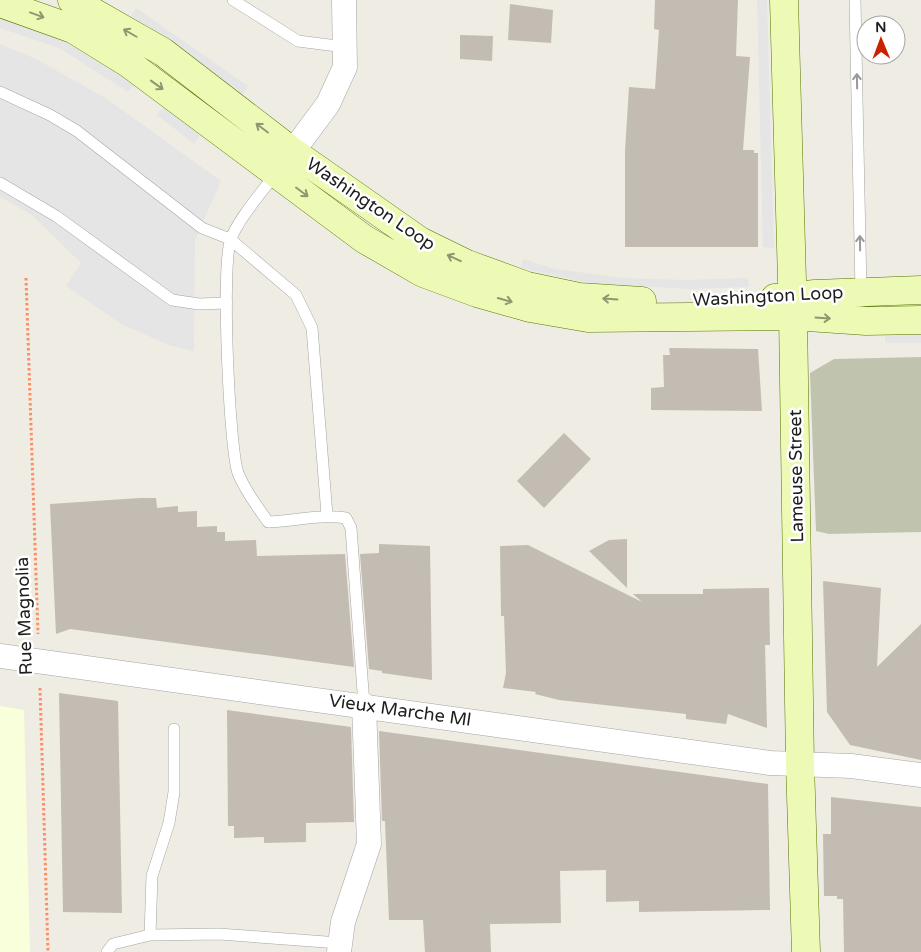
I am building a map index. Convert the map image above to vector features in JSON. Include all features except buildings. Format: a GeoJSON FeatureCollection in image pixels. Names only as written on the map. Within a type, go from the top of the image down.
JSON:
{"type":"FeatureCollection","features":[{"type":"Feature","properties":{"kind":"main road","name":"Lameuse Street"},"geometry":{"type":"LineString","coordinates":[[784,0],[793,306],[800,764],[806,952]]}},
{"type":"Feature","properties":{"kind":"main road"},"geometry":{"type":"LineString","coordinates":[[0,3],[79,9]]}},
{"type":"Feature","properties":{"kind":"main road","name":"Washington Loop"},"geometry":{"type":"LineString","coordinates":[[79,9],[163,52],[294,152],[420,241],[467,264],[527,286],[579,297],[643,301],[760,300],[866,321],[921,320]]}},
{"type":"Feature","properties":{"kind":"main road","name":"Washington Loop"},"geometry":{"type":"LineString","coordinates":[[79,9],[128,63],[364,239],[423,273],[530,308],[588,318],[793,306],[861,292],[921,290]]}},
{"type":"Feature","properties":{"kind":"street"},"geometry":{"type":"LineString","coordinates":[[276,173],[294,152],[328,104],[345,67],[344,0]]}},
{"type":"Feature","properties":{"kind":"street","name":"Vieux Marche Ml"},"geometry":{"type":"LineString","coordinates":[[0,656],[364,705],[770,763],[851,766],[921,775]]}},
{"type":"Feature","properties":{"kind":"street"},"geometry":{"type":"LineString","coordinates":[[339,947],[343,922],[369,844],[364,705]]}},
{"type":"Feature","properties":{"kind":"lane"},"geometry":{"type":"LineString","coordinates":[[233,0],[298,41],[345,47]]}},
{"type":"Feature","properties":{"kind":"lane"},"geometry":{"type":"LineString","coordinates":[[855,0],[861,292]]}},
{"type":"Feature","properties":{"kind":"lane"},"geometry":{"type":"LineString","coordinates":[[0,92],[22,101],[77,131],[202,228],[230,239],[296,295],[312,328],[327,515]]}},
{"type":"Feature","properties":{"kind":"lane"},"geometry":{"type":"LineString","coordinates":[[276,173],[230,239],[226,274],[233,438],[238,472],[250,497],[268,522],[296,521],[327,515],[346,518],[351,528],[364,705]]}},
{"type":"Feature","properties":{"kind":"lane"},"geometry":{"type":"LineString","coordinates":[[0,182],[56,216],[172,300],[199,304],[227,303]]}},
{"type":"Feature","properties":{"kind":"lane"},"geometry":{"type":"LineString","coordinates":[[150,935],[152,876],[169,823],[174,792],[174,729]]}},
{"type":"Feature","properties":{"kind":"lane"},"geometry":{"type":"LineString","coordinates":[[107,952],[113,944],[150,935],[219,934],[339,947]]}},
{"type":"Feature","properties":{"kind":"path","name":"Rue Magnolia"},"geometry":{"type":"LineString","coordinates":[[26,278],[48,952]]}},
{"type":"Feature","properties":{"kind":"shaded area"},"geometry":{"type":"Polygon","coordinates":[[[757,0],[767,0],[774,248],[763,247],[757,0]]]}},
{"type":"Feature","properties":{"kind":"shaded area"},"geometry":{"type":"Polygon","coordinates":[[[136,8],[248,86],[242,96],[161,34],[131,16],[136,8]]]}},
{"type":"Feature","properties":{"kind":"shaded area"},"geometry":{"type":"Polygon","coordinates":[[[0,19],[25,24],[62,40],[136,84],[128,92],[59,48],[0,28],[0,19]]]}},
{"type":"Feature","properties":{"kind":"shaded area"},"geometry":{"type":"Polygon","coordinates":[[[0,44],[36,59],[107,99],[221,181],[195,240],[194,351],[169,345],[121,324],[66,286],[81,263],[32,215],[0,197],[0,44]]]}},
{"type":"Feature","properties":{"kind":"shaded area"},"geometry":{"type":"Polygon","coordinates":[[[164,107],[200,135],[194,144],[157,115],[164,107]]]}},
{"type":"Feature","properties":{"kind":"shaded area"},"geometry":{"type":"Polygon","coordinates":[[[523,259],[555,269],[622,278],[688,280],[748,278],[749,287],[688,289],[588,283],[521,268],[523,259]]]}},
{"type":"Feature","properties":{"kind":"shaded area"},"geometry":{"type":"Polygon","coordinates":[[[921,333],[921,343],[885,343],[885,334],[921,333]]]}},
{"type":"Feature","properties":{"kind":"shaded area"},"geometry":{"type":"Polygon","coordinates":[[[921,357],[921,532],[829,534],[816,531],[810,373],[834,359],[921,357]]]}},
{"type":"Feature","properties":{"kind":"shaded area"},"geometry":{"type":"Polygon","coordinates":[[[0,706],[24,710],[30,952],[0,952],[0,706]]]}}]}
